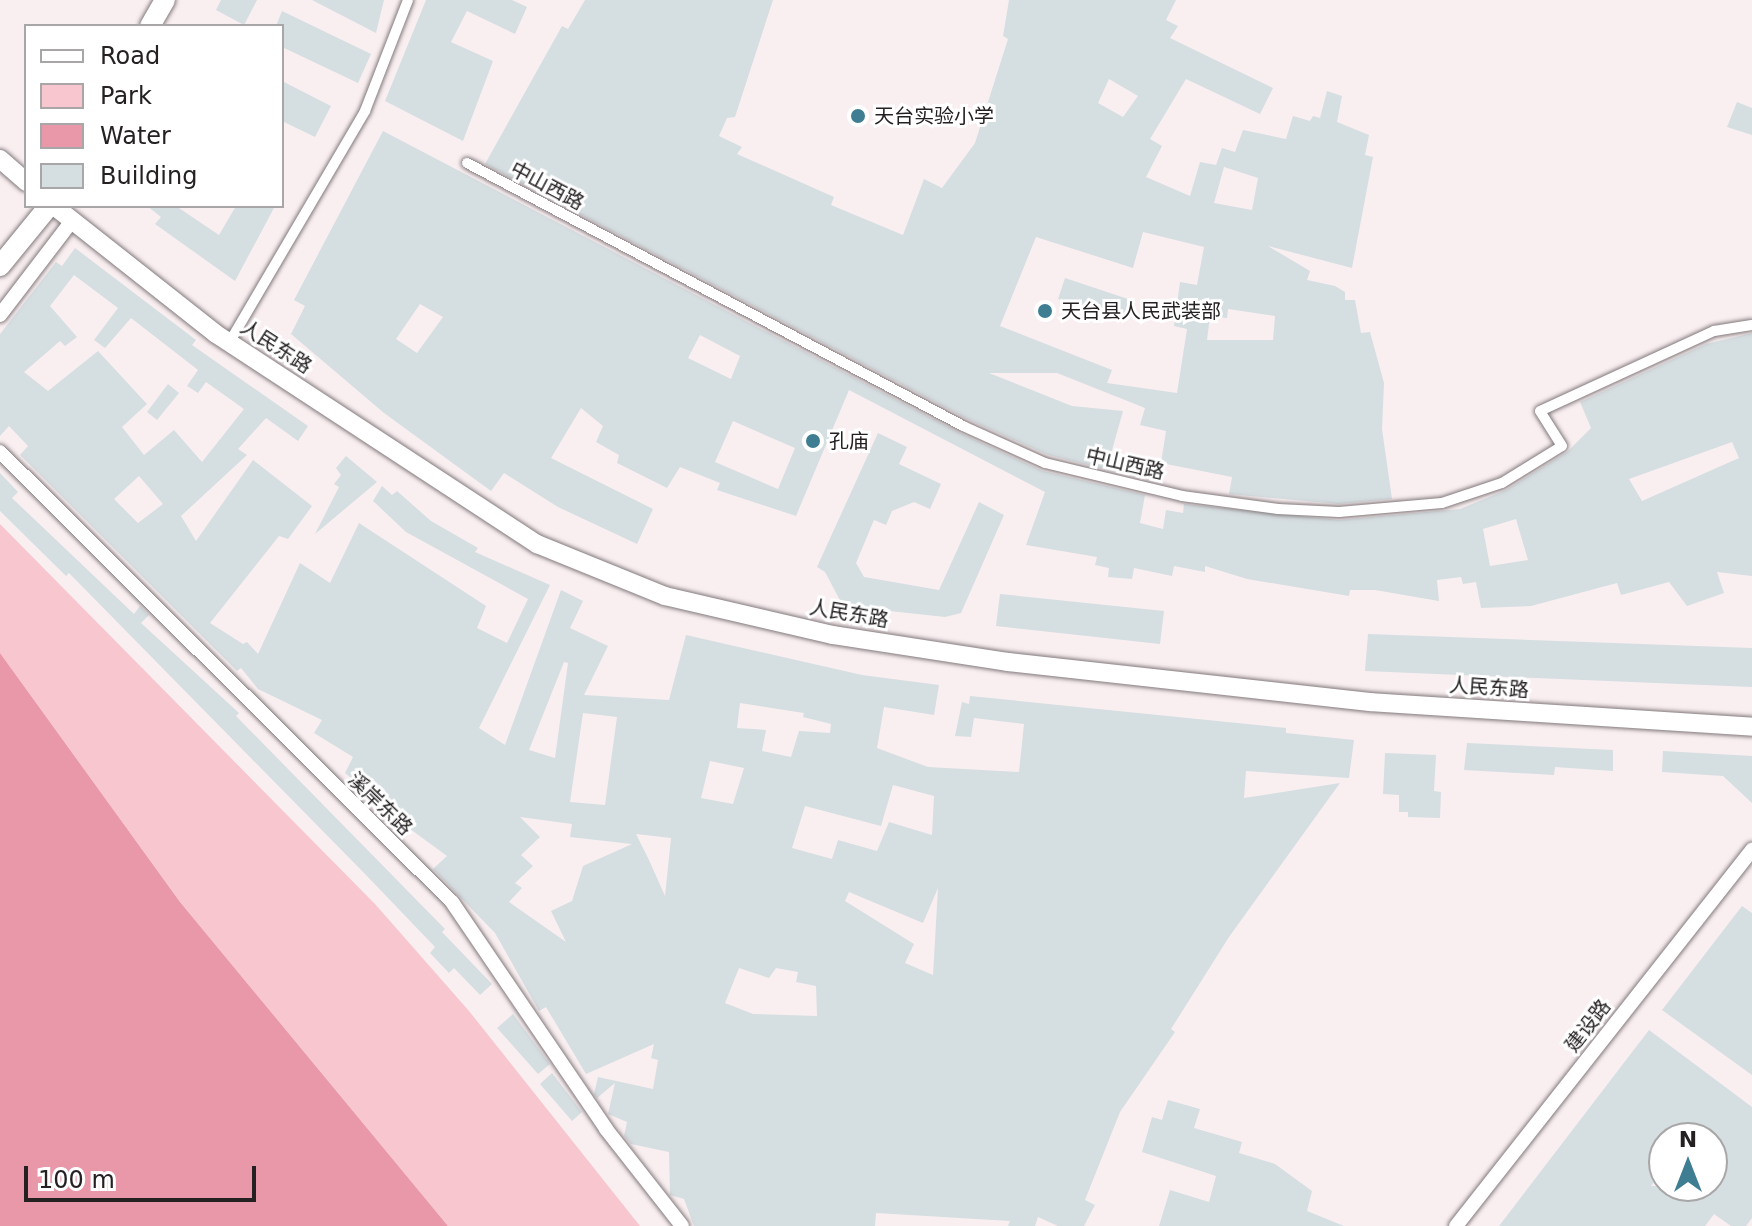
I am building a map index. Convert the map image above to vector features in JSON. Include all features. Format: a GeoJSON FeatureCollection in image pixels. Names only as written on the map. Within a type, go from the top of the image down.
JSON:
{"type":"FeatureCollection","features":[{"type":"Feature","properties":{"kind":"main road"},"geometry":{"type":"LineString","coordinates":[[151,24],[160,2]]}},
{"type":"Feature","properties":{"kind":"main road"},"geometry":{"type":"LineString","coordinates":[[0,159],[24,180]]}},
{"type":"Feature","properties":{"kind":"main road"},"geometry":{"type":"LineString","coordinates":[[0,266],[49,208]]}},
{"type":"Feature","properties":{"kind":"main road","name":"人民东路"},"geometry":{"type":"LineString","coordinates":[[54,208],[229,343],[537,544],[665,596],[833,635],[1008,662],[1370,702],[1752,727]]}},
{"type":"Feature","properties":{"kind":"street"},"geometry":{"type":"LineString","coordinates":[[229,343],[365,111],[408,0]]}},
{"type":"Feature","properties":{"kind":"street","name":"中山西路"},"geometry":{"type":"LineString","coordinates":[[467,163],[963,426],[1045,463],[1182,496],[1278,509],[1339,512],[1442,503],[1502,483],[1562,446],[1540,411],[1714,331],[1752,325]]}},
{"type":"Feature","properties":{"kind":"street"},"geometry":{"type":"LineString","coordinates":[[0,315],[71,222]]}},
{"type":"Feature","properties":{"kind":"street","name":"溪岸东路"},"geometry":{"type":"LineString","coordinates":[[0,452],[452,902],[606,1129],[682,1226]]}},
{"type":"Feature","properties":{"kind":"street","name":"建设路"},"geometry":{"type":"LineString","coordinates":[[1456,1226],[1752,850]]}},
{"type":"Feature","properties":{"kind":"green space"},"geometry":{"type":"Polygon","coordinates":[[[0,524],[375,904],[469,1011],[640,1226],[448,1226],[180,902],[0,653],[0,524]]]}},
{"type":"Feature","properties":{"kind":"water"},"geometry":{"type":"Polygon","coordinates":[[[0,653],[180,902],[448,1226],[0,1226],[0,653]]]}},
{"type":"Feature","properties":{"kind":"building"},"geometry":{"type":"Polygon","coordinates":[[[221,0],[257,0],[245,24],[216,10],[221,0]]]}},
{"type":"Feature","properties":{"kind":"building"},"geometry":{"type":"Polygon","coordinates":[[[312,0],[384,0],[376,33],[312,0]]]}},
{"type":"Feature","properties":{"kind":"building"},"geometry":{"type":"Polygon","coordinates":[[[426,0],[512,0],[527,7],[515,34],[467,11],[451,42],[493,61],[463,141],[385,101],[426,0]]]}},
{"type":"Feature","properties":{"kind":"building"},"geometry":{"type":"Polygon","coordinates":[[[585,0],[773,0],[735,117],[727,118],[719,136],[742,147],[737,154],[834,197],[831,205],[903,235],[924,179],[942,188],[975,143],[1008,39],[1003,36],[1009,0],[1176,0],[1166,20],[1178,26],[1170,38],[1273,88],[1260,114],[1186,79],[1150,139],[1162,146],[1146,177],[1190,196],[1200,162],[1216,165],[1222,148],[1235,152],[1243,130],[1286,139],[1293,116],[1310,121],[1313,116],[1320,118],[1327,91],[1342,96],[1337,122],[1369,135],[1365,155],[1373,157],[1352,268],[1268,246],[1310,271],[1307,280],[1335,286],[1345,292],[1345,300],[1355,300],[1361,333],[1370,332],[1384,383],[1382,429],[1392,499],[1339,504],[1229,494],[1232,477],[1161,463],[1166,431],[1140,425],[1145,408],[1057,373],[989,373],[1072,406],[1123,411],[1109,461],[1142,469],[1140,478],[1048,455],[967,419],[485,164],[562,26],[568,29],[585,0]],[[1109,79],[1098,103],[1123,117],[1138,96],[1109,79]],[[1224,167],[1214,203],[1252,210],[1258,178],[1224,167]],[[1143,232],[1133,268],[1036,237],[1000,326],[1112,370],[1107,383],[1177,393],[1187,329],[1174,326],[1180,282],[1197,285],[1204,247],[1143,232]],[[1228,309],[1227,318],[1210,316],[1207,340],[1273,340],[1275,316],[1228,309]]]}},
{"type":"Feature","properties":{"kind":"building"},"geometry":{"type":"Polygon","coordinates":[[[282,11],[371,54],[358,83],[284,48],[284,24],[277,24],[282,11]]]}},
{"type":"Feature","properties":{"kind":"building"},"geometry":{"type":"Polygon","coordinates":[[[284,82],[331,106],[315,137],[284,122],[284,82]]]}},
{"type":"Feature","properties":{"kind":"building"},"geometry":{"type":"Polygon","coordinates":[[[1737,102],[1752,108],[1752,135],[1727,127],[1737,102]]]}},
{"type":"Feature","properties":{"kind":"building"},"geometry":{"type":"Polygon","coordinates":[[[383,131],[960,433],[1043,471],[1145,495],[1140,523],[1163,529],[1166,510],[1183,513],[1184,504],[1339,520],[1460,509],[1506,490],[1567,452],[1591,428],[1580,402],[1706,344],[1752,333],[1752,576],[1717,572],[1724,593],[1687,606],[1669,582],[1621,595],[1617,583],[1531,606],[1481,608],[1476,582],[1463,584],[1461,577],[1437,580],[1439,601],[1375,590],[1350,590],[1349,596],[1247,579],[1205,566],[1205,572],[1174,566],[1172,576],[1134,568],[1132,579],[1108,577],[1109,568],[1095,565],[1097,557],[1026,545],[1045,492],[849,390],[796,516],[717,490],[720,483],[680,467],[667,488],[617,463],[619,455],[596,442],[603,426],[581,408],[551,458],[653,509],[637,544],[558,507],[504,473],[491,491],[384,413],[291,334],[305,306],[294,300],[383,131]],[[420,304],[396,339],[417,353],[443,317],[420,304]],[[700,335],[688,358],[731,379],[740,356],[700,335]],[[733,421],[715,462],[778,489],[795,448],[733,421]],[[1732,442],[1629,479],[1642,501],[1739,458],[1732,442]],[[1516,519],[1483,529],[1490,566],[1528,560],[1516,519]]]}},
{"type":"Feature","properties":{"kind":"building"},"geometry":{"type":"Polygon","coordinates":[[[150,208],[179,208],[219,235],[235,208],[274,208],[235,281],[155,224],[161,217],[150,208]]]}},
{"type":"Feature","properties":{"kind":"building"},"geometry":{"type":"Polygon","coordinates":[[[75,248],[196,340],[192,345],[308,426],[298,441],[266,418],[238,449],[247,455],[181,516],[196,541],[253,460],[312,506],[288,539],[279,536],[210,623],[243,644],[247,642],[258,654],[300,563],[330,583],[359,523],[486,606],[477,628],[507,643],[528,599],[406,532],[373,501],[382,486],[392,495],[397,491],[431,521],[478,548],[475,552],[550,585],[479,728],[505,745],[561,590],[583,601],[570,628],[608,646],[584,695],[669,700],[686,635],[862,675],[939,685],[934,715],[884,707],[877,748],[928,767],[1019,772],[1024,724],[974,718],[971,737],[955,736],[962,702],[969,704],[970,696],[1286,728],[1286,733],[1354,740],[1349,778],[1246,771],[1244,798],[1340,783],[1229,937],[1171,1029],[1175,1032],[1120,1112],[1085,1200],[1095,1205],[1084,1226],[1058,1226],[1038,1217],[1035,1226],[1008,1226],[1010,1221],[876,1213],[875,1226],[694,1226],[684,1199],[670,1195],[669,1152],[631,1144],[624,1136],[627,1122],[608,1114],[615,1083],[597,1098],[594,1094],[598,1077],[653,1089],[658,1060],[651,1058],[654,1044],[586,1074],[546,1007],[539,1011],[495,933],[433,869],[447,856],[365,796],[367,791],[345,773],[353,757],[314,733],[322,720],[258,689],[241,668],[237,671],[20,455],[28,446],[9,426],[0,436],[0,334],[56,262],[62,266],[75,248]],[[74,275],[50,306],[77,337],[65,346],[60,341],[24,372],[48,391],[98,351],[147,404],[122,427],[144,455],[174,430],[202,462],[244,409],[206,382],[198,393],[187,386],[198,370],[131,318],[105,348],[94,340],[118,308],[74,275]],[[139,476],[114,499],[138,523],[163,504],[139,476]],[[564,662],[529,750],[555,758],[568,663],[564,662]],[[740,703],[737,728],[766,730],[762,751],[791,757],[799,731],[830,733],[831,724],[803,717],[804,713],[740,703]],[[583,713],[570,802],[605,805],[617,717],[583,713]],[[710,761],[701,798],[733,804],[744,768],[710,761]],[[893,785],[881,826],[805,806],[792,848],[832,859],[838,840],[877,851],[889,822],[932,835],[934,796],[893,785]],[[520,817],[540,837],[521,855],[533,866],[515,883],[522,888],[509,902],[566,942],[551,911],[572,901],[583,866],[632,844],[570,837],[572,824],[520,817]],[[636,834],[665,896],[671,838],[636,834]],[[938,888],[923,923],[849,892],[845,901],[914,944],[905,963],[933,975],[938,888]],[[739,968],[725,1003],[753,1014],[817,1016],[816,986],[796,982],[798,972],[776,968],[769,978],[739,968]]]}},
{"type":"Feature","properties":{"kind":"building"},"geometry":{"type":"Polygon","coordinates":[[[1065,278],[1131,300],[1124,321],[1058,299],[1065,278]]]}},
{"type":"Feature","properties":{"kind":"building"},"geometry":{"type":"Polygon","coordinates":[[[168,384],[179,393],[157,420],[147,412],[168,384]]]}},
{"type":"Feature","properties":{"kind":"building"},"geometry":{"type":"Polygon","coordinates":[[[878,433],[907,447],[899,464],[941,484],[930,509],[914,502],[892,511],[886,525],[874,520],[856,563],[864,577],[939,590],[979,502],[1004,515],[961,613],[945,617],[843,606],[825,572],[817,567],[878,433]]]}},
{"type":"Feature","properties":{"kind":"building"},"geometry":{"type":"Polygon","coordinates":[[[346,456],[377,482],[315,534],[339,487],[334,484],[341,475],[336,468],[346,456]]]}},
{"type":"Feature","properties":{"kind":"building"},"geometry":{"type":"Polygon","coordinates":[[[0,473],[18,492],[12,498],[134,614],[140,606],[149,615],[141,623],[239,713],[236,716],[445,929],[442,932],[492,984],[480,995],[454,968],[449,973],[430,953],[435,947],[367,876],[69,573],[66,576],[0,511],[0,473]]]}},
{"type":"Feature","properties":{"kind":"building"},"geometry":{"type":"Polygon","coordinates":[[[1000,594],[1164,611],[1160,644],[996,626],[1000,594]]]}},
{"type":"Feature","properties":{"kind":"building"},"geometry":{"type":"Polygon","coordinates":[[[1368,634],[1752,648],[1752,687],[1365,671],[1368,634]]]}},
{"type":"Feature","properties":{"kind":"building"},"geometry":{"type":"Polygon","coordinates":[[[1467,743],[1613,750],[1613,771],[1555,767],[1554,775],[1464,770],[1467,743]]]}},
{"type":"Feature","properties":{"kind":"building"},"geometry":{"type":"Polygon","coordinates":[[[1663,751],[1752,756],[1752,803],[1723,776],[1662,772],[1663,751]]]}},
{"type":"Feature","properties":{"kind":"building"},"geometry":{"type":"Polygon","coordinates":[[[1385,753],[1436,755],[1434,791],[1441,792],[1440,818],[1408,817],[1408,812],[1399,812],[1399,795],[1383,794],[1385,753]]]}},
{"type":"Feature","properties":{"kind":"building"},"geometry":{"type":"Polygon","coordinates":[[[1742,906],[1752,913],[1752,1075],[1662,1010],[1742,906]]]}},
{"type":"Feature","properties":{"kind":"building"},"geometry":{"type":"Polygon","coordinates":[[[513,1014],[550,1064],[538,1074],[497,1028],[513,1014]]]}},
{"type":"Feature","properties":{"kind":"building"},"geometry":{"type":"Polygon","coordinates":[[[1649,1030],[1752,1107],[1752,1218],[1746,1226],[1731,1226],[1714,1214],[1705,1226],[1499,1226],[1649,1030]]]}},
{"type":"Feature","properties":{"kind":"building"},"geometry":{"type":"Polygon","coordinates":[[[552,1073],[582,1112],[572,1121],[540,1084],[552,1073]]]}},
{"type":"Feature","properties":{"kind":"building"},"geometry":{"type":"Polygon","coordinates":[[[1168,1100],[1200,1109],[1194,1128],[1242,1142],[1239,1153],[1275,1164],[1312,1191],[1307,1211],[1344,1226],[1159,1226],[1170,1190],[1209,1202],[1216,1176],[1142,1152],[1152,1117],[1162,1120],[1168,1100]]]}},
{"type":"Feature","properties":{"kind":"place","name":"天台实验小学"},"geometry":{"type":"Point","coordinates":[858,116]}},
{"type":"Feature","properties":{"kind":"place","name":"天台县人民武装部"},"geometry":{"type":"Point","coordinates":[1045,311]}},
{"type":"Feature","properties":{"kind":"place","name":"孔庙"},"geometry":{"type":"Point","coordinates":[813,441]}}]}
